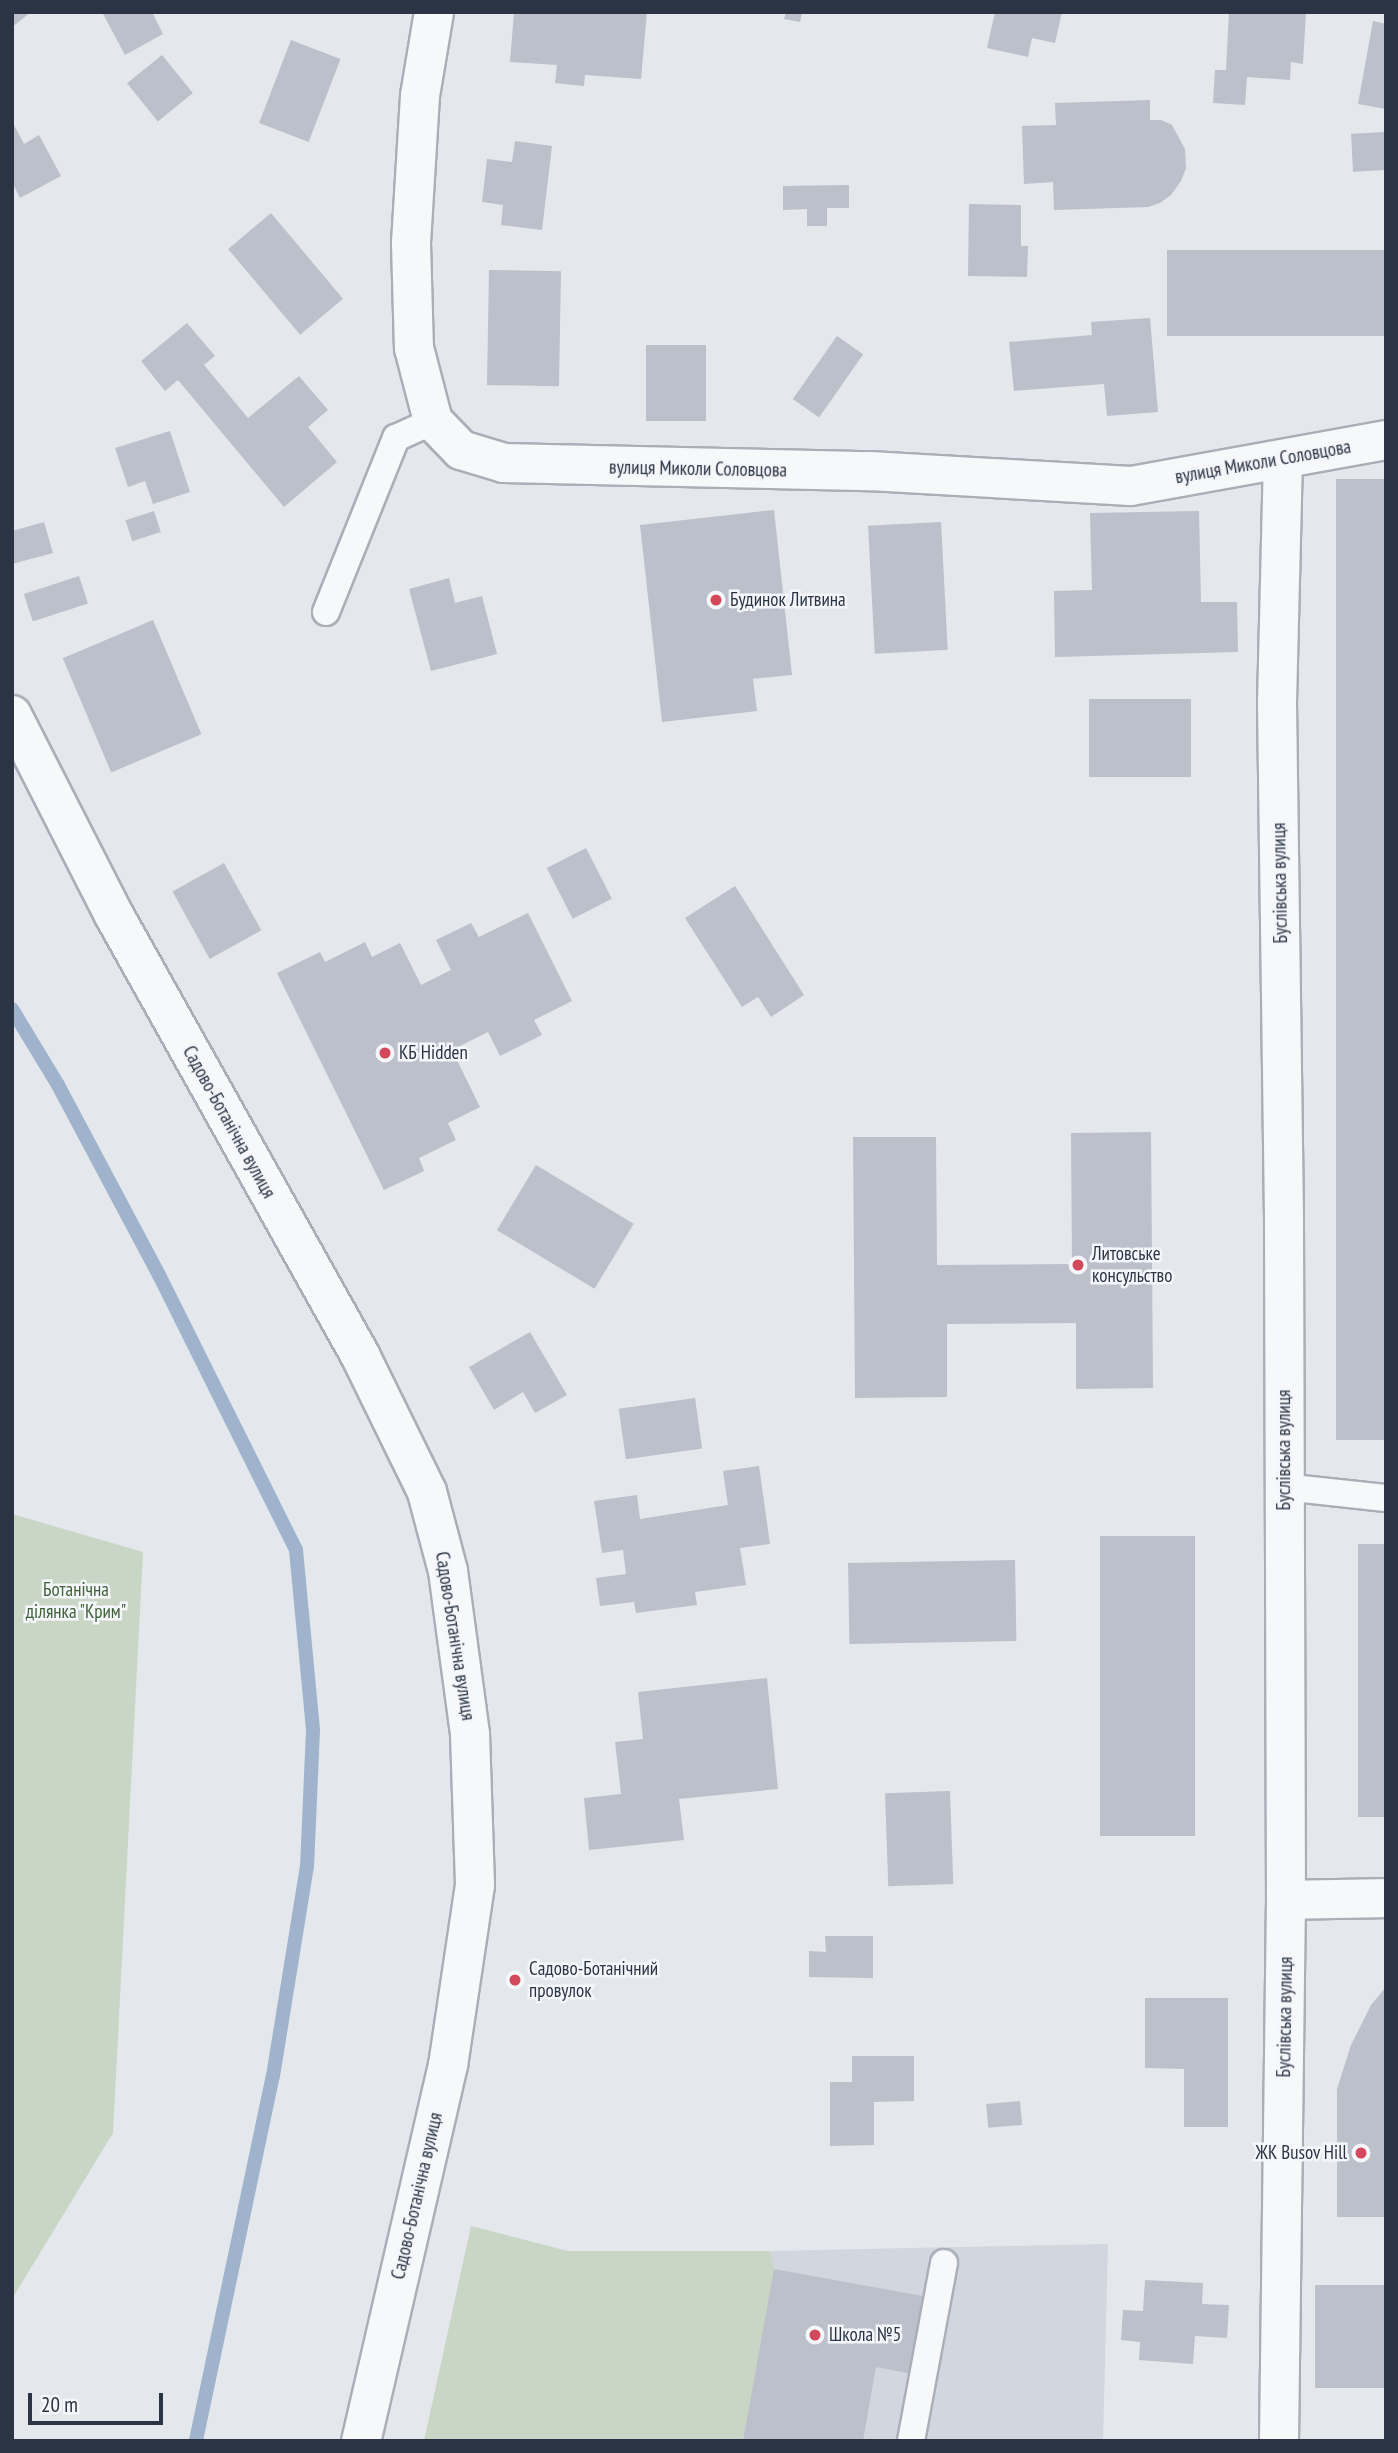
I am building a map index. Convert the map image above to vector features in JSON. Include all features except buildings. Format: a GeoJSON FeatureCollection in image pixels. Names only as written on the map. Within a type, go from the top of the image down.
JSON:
{"type":"FeatureCollection","features":[{"type":"Feature","properties":{"kind":"street","name":"вулиця Миколи Соловцова"},"geometry":{"type":"LineString","coordinates":[[434,12],[420,96],[411,243],[414,348],[433,421],[461,450],[504,463],[575,467],[870,471],[1131,486],[1386,440]]}},
{"type":"Feature","properties":{"kind":"street","name":"Буслівська вулиця"},"geometry":{"type":"LineString","coordinates":[[1279,2441],[1286,1900],[1284,1217],[1277,703],[1283,459]]}},
{"type":"Feature","properties":{"kind":"street","name":"Садово-Ботанічна вулиця"},"geometry":{"type":"LineString","coordinates":[[12,715],[114,915],[360,1355],[427,1492],[448,1571],[470,1734],[475,1885],[448,2065],[361,2441]]}},
{"type":"Feature","properties":{"kind":"street"},"geometry":{"type":"LineString","coordinates":[[1286,1900],[1386,1898]]}},
{"type":"Feature","properties":{"kind":"lane"},"geometry":{"type":"LineString","coordinates":[[326,612],[396,438],[433,421]]}},
{"type":"Feature","properties":{"kind":"lane"},"geometry":{"type":"LineString","coordinates":[[1284,1487],[1386,1498]]}},
{"type":"Feature","properties":{"kind":"lane"},"geometry":{"type":"LineString","coordinates":[[911,2441],[944,2263]]}},
{"type":"Feature","properties":{"kind":"shaded area","name":"Школа №5"},"geometry":{"type":"Polygon","coordinates":[[[1108,2244],[1103,2441],[478,2441],[568,2251],[770,2251],[1108,2244]]]}},
{"type":"Feature","properties":{"kind":"green space","name":"Ботанічна ділянка \"Крим\""},"geometry":{"type":"Polygon","coordinates":[[[12,1514],[143,1552],[113,2133],[12,2299],[12,1514]]]}},
{"type":"Feature","properties":{"kind":"green space"},"geometry":{"type":"Polygon","coordinates":[[[471,2226],[568,2251],[770,2251],[774,2269],[743,2441],[424,2441],[471,2226]]]}},
{"type":"Feature","properties":{"kind":"waterway"},"geometry":{"type":"LineString","coordinates":[[12,1009],[58,1085],[159,1275],[296,1550],[313,1730],[307,1866],[273,2075],[196,2441]]}},
{"type":"Feature","properties":{"kind":"place","name":"Будинок Литвина"},"geometry":{"type":"Point","coordinates":[716,600]}},
{"type":"Feature","properties":{"kind":"place","name":"КБ Hidden"},"geometry":{"type":"Point","coordinates":[385,1053]}},
{"type":"Feature","properties":{"kind":"place","name":"Литовське консульство"},"geometry":{"type":"Point","coordinates":[1078,1265]}},
{"type":"Feature","properties":{"kind":"place","name":"Садово-Ботанічний провулок"},"geometry":{"type":"Point","coordinates":[515,1980]}},
{"type":"Feature","properties":{"kind":"place","name":"ЖК Busov Hill"},"geometry":{"type":"Point","coordinates":[1361,2153]}},
{"type":"Feature","properties":{"kind":"place","name":"Школа №5"},"geometry":{"type":"Point","coordinates":[815,2335]}}]}
